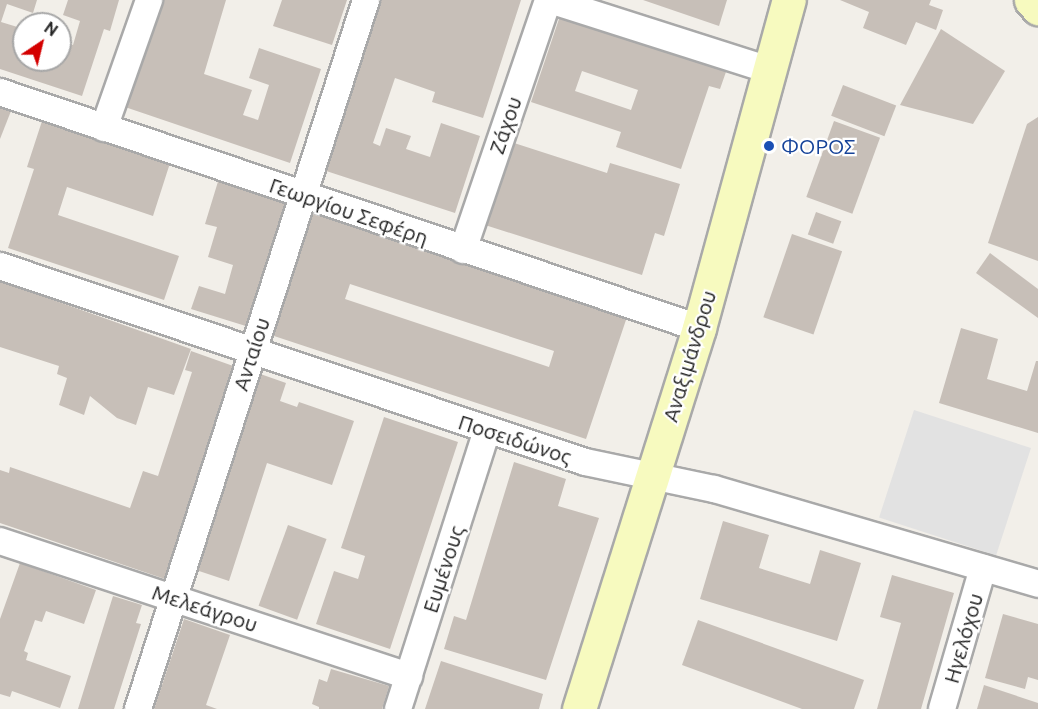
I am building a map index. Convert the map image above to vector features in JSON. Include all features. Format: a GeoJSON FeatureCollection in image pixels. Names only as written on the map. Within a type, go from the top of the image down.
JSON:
{"type":"FeatureCollection","features":[{"type":"Feature","properties":{"kind":"street"},"geometry":{"type":"LineString","coordinates":[[104,128],[149,0]]}},
{"type":"Feature","properties":{"kind":"street","name":"Ανταίου"},"geometry":{"type":"LineString","coordinates":[[138,709],[366,0]]}},
{"type":"Feature","properties":{"kind":"street"},"geometry":{"type":"LineString","coordinates":[[549,0],[769,70]]}},
{"type":"Feature","properties":{"kind":"street","name":"Ζάχου"},"geometry":{"type":"LineString","coordinates":[[463,250],[549,0]]}},
{"type":"Feature","properties":{"kind":"street","name":"Αναξιμάνδρου"},"geometry":{"type":"LineString","coordinates":[[579,709],[699,328],[789,0]]}},
{"type":"Feature","properties":{"kind":"street"},"geometry":{"type":"LineString","coordinates":[[1031,0],[1038,8]]}},
{"type":"Feature","properties":{"kind":"street","name":"Γεωργίου Σεφέρη"},"geometry":{"type":"LineString","coordinates":[[0,92],[699,328]]}},
{"type":"Feature","properties":{"kind":"street","name":"Ποσειδώνος"},"geometry":{"type":"LineString","coordinates":[[0,266],[251,352],[585,462],[731,493],[1038,584]]}},
{"type":"Feature","properties":{"kind":"street","name":"Ευμένους"},"geometry":{"type":"LineString","coordinates":[[398,709],[487,430]]}},
{"type":"Feature","properties":{"kind":"street","name":"Μελεάγρου"},"geometry":{"type":"LineString","coordinates":[[0,541],[409,676]]}},
{"type":"Feature","properties":{"kind":"street","name":"Ηγελόχου"},"geometry":{"type":"LineString","coordinates":[[942,709],[983,568]]}},
{"type":"Feature","properties":{"kind":"shaded area"},"geometry":{"type":"Polygon","coordinates":[[[914,410],[1031,448],[996,555],[879,517],[914,410]]]}},
{"type":"Feature","properties":{"kind":"building"},"geometry":{"type":"Polygon","coordinates":[[[0,0],[37,0],[33,12],[7,4],[1,22],[12,25],[12,72],[72,72],[72,45],[80,21],[72,18],[72,12],[64,12],[68,0],[119,0],[110,31],[104,29],[82,96],[0,69],[0,0]]]}},
{"type":"Feature","properties":{"kind":"building"},"geometry":{"type":"Polygon","coordinates":[[[161,0],[226,0],[204,74],[252,90],[243,115],[258,120],[269,85],[249,78],[259,48],[321,69],[290,163],[125,107],[161,0]]]}},
{"type":"Feature","properties":{"kind":"building"},"geometry":{"type":"Polygon","coordinates":[[[282,0],[347,0],[332,45],[273,26],[282,0]]]}},
{"type":"Feature","properties":{"kind":"building"},"geometry":{"type":"Polygon","coordinates":[[[381,0],[521,0],[483,118],[432,102],[435,92],[395,78],[373,143],[380,146],[386,128],[411,136],[406,149],[430,157],[441,123],[480,136],[455,213],[317,168],[351,64],[359,67],[381,0]]]}},
{"type":"Feature","properties":{"kind":"building"},"geometry":{"type":"Polygon","coordinates":[[[643,0],[727,0],[719,26],[643,0]]]}},
{"type":"Feature","properties":{"kind":"building"},"geometry":{"type":"Polygon","coordinates":[[[840,0],[931,0],[929,5],[943,10],[936,30],[916,22],[906,45],[863,28],[869,12],[840,0]]]}},
{"type":"Feature","properties":{"kind":"building"},"geometry":{"type":"Polygon","coordinates":[[[561,13],[727,69],[720,89],[709,86],[681,169],[616,147],[621,132],[531,102],[561,13]],[[582,71],[575,91],[631,110],[638,90],[582,71]]]}},
{"type":"Feature","properties":{"kind":"building"},"geometry":{"type":"Polygon","coordinates":[[[941,29],[1005,71],[973,124],[900,105],[941,29]]]}},
{"type":"Feature","properties":{"kind":"building"},"geometry":{"type":"Polygon","coordinates":[[[843,85],[896,105],[884,136],[831,116],[843,85]]]}},
{"type":"Feature","properties":{"kind":"building"},"geometry":{"type":"Polygon","coordinates":[[[0,107],[11,111],[0,139],[0,107]]]}},
{"type":"Feature","properties":{"kind":"building"},"geometry":{"type":"Polygon","coordinates":[[[1038,117],[1038,261],[988,243],[1027,124],[1038,117]]]}},
{"type":"Feature","properties":{"kind":"building"},"geometry":{"type":"Polygon","coordinates":[[[43,118],[171,160],[153,216],[67,187],[58,215],[179,256],[164,300],[8,248],[34,169],[27,167],[43,118]]]}},
{"type":"Feature","properties":{"kind":"building"},"geometry":{"type":"Polygon","coordinates":[[[834,121],[880,138],[852,214],[806,197],[834,121]]]}},
{"type":"Feature","properties":{"kind":"building"},"geometry":{"type":"Polygon","coordinates":[[[511,142],[607,173],[610,163],[680,184],[664,236],[655,233],[642,275],[485,225],[511,142]]]}},
{"type":"Feature","properties":{"kind":"building"},"geometry":{"type":"Polygon","coordinates":[[[220,175],[289,196],[249,327],[191,309],[199,286],[225,294],[233,265],[208,257],[217,227],[205,224],[220,175]]]}},
{"type":"Feature","properties":{"kind":"building"},"geometry":{"type":"Polygon","coordinates":[[[308,202],[630,308],[586,439],[265,333],[308,202]],[[350,284],[345,299],[549,367],[554,351],[350,284]]]}},
{"type":"Feature","properties":{"kind":"building"},"geometry":{"type":"Polygon","coordinates":[[[816,212],[841,221],[833,244],[808,235],[816,212]]]}},
{"type":"Feature","properties":{"kind":"building"},"geometry":{"type":"Polygon","coordinates":[[[792,234],[842,251],[813,334],[763,317],[792,234]]]}},
{"type":"Feature","properties":{"kind":"building"},"geometry":{"type":"Polygon","coordinates":[[[990,253],[1038,289],[1038,318],[976,273],[990,253]]]}},
{"type":"Feature","properties":{"kind":"building"},"geometry":{"type":"Polygon","coordinates":[[[0,281],[191,349],[174,395],[148,387],[136,425],[117,418],[90,396],[84,415],[59,405],[67,378],[57,374],[59,366],[0,347],[0,281]]]}},
{"type":"Feature","properties":{"kind":"building"},"geometry":{"type":"Polygon","coordinates":[[[961,328],[998,339],[987,379],[1027,391],[1036,361],[1038,361],[1038,433],[939,403],[961,328]]]}},
{"type":"Feature","properties":{"kind":"building"},"geometry":{"type":"Polygon","coordinates":[[[191,351],[236,367],[165,579],[0,523],[0,470],[9,473],[10,467],[130,508],[143,471],[158,476],[192,372],[185,370],[191,351]]]}},
{"type":"Feature","properties":{"kind":"building"},"geometry":{"type":"Polygon","coordinates":[[[252,371],[286,383],[280,401],[297,407],[299,402],[354,421],[332,485],[267,463],[229,581],[190,568],[252,371]]]}},
{"type":"Feature","properties":{"kind":"building"},"geometry":{"type":"Polygon","coordinates":[[[384,417],[458,442],[390,649],[316,624],[334,571],[358,579],[365,556],[341,548],[384,417]]]}},
{"type":"Feature","properties":{"kind":"building"},"geometry":{"type":"Polygon","coordinates":[[[514,462],[566,479],[558,506],[599,518],[546,680],[444,649],[454,616],[466,620],[514,462]]]}},
{"type":"Feature","properties":{"kind":"building"},"geometry":{"type":"Polygon","coordinates":[[[723,521],[769,535],[759,568],[810,584],[820,550],[861,563],[837,641],[700,599],[723,521]]]}},
{"type":"Feature","properties":{"kind":"building"},"geometry":{"type":"Polygon","coordinates":[[[288,525],[327,539],[297,620],[259,606],[288,525]]]}},
{"type":"Feature","properties":{"kind":"building"},"geometry":{"type":"Polygon","coordinates":[[[20,563],[96,590],[84,624],[46,611],[42,622],[35,620],[24,651],[28,653],[26,660],[71,676],[60,708],[12,691],[10,697],[0,694],[0,619],[20,563]]]}},
{"type":"Feature","properties":{"kind":"building"},"geometry":{"type":"Polygon","coordinates":[[[892,575],[954,593],[921,709],[877,709],[901,623],[880,617],[892,575]]]}},
{"type":"Feature","properties":{"kind":"building"},"geometry":{"type":"Polygon","coordinates":[[[113,596],[142,605],[136,623],[141,624],[114,709],[78,709],[113,596]]]}},
{"type":"Feature","properties":{"kind":"building"},"geometry":{"type":"Polygon","coordinates":[[[1003,614],[1038,624],[1038,680],[1028,677],[1025,689],[985,678],[1003,614]]]}},
{"type":"Feature","properties":{"kind":"building"},"geometry":{"type":"Polygon","coordinates":[[[184,619],[230,635],[206,705],[217,709],[154,709],[184,619]]]}},
{"type":"Feature","properties":{"kind":"building"},"geometry":{"type":"Polygon","coordinates":[[[698,620],[864,680],[854,709],[802,709],[682,665],[698,620]]]}},
{"type":"Feature","properties":{"kind":"building"},"geometry":{"type":"Polygon","coordinates":[[[441,661],[543,694],[539,709],[425,709],[441,661]]]}},
{"type":"Feature","properties":{"kind":"building"},"geometry":{"type":"Polygon","coordinates":[[[331,669],[389,686],[382,709],[319,709],[312,704],[319,679],[327,682],[331,669]]]}},
{"type":"Feature","properties":{"kind":"building"},"geometry":{"type":"Polygon","coordinates":[[[984,685],[1038,703],[1038,709],[977,709],[984,685]]]}},
{"type":"Feature","properties":{"kind":"place","name":"ΦΟΡΟΣ"},"geometry":{"type":"Point","coordinates":[769,146]}}]}
